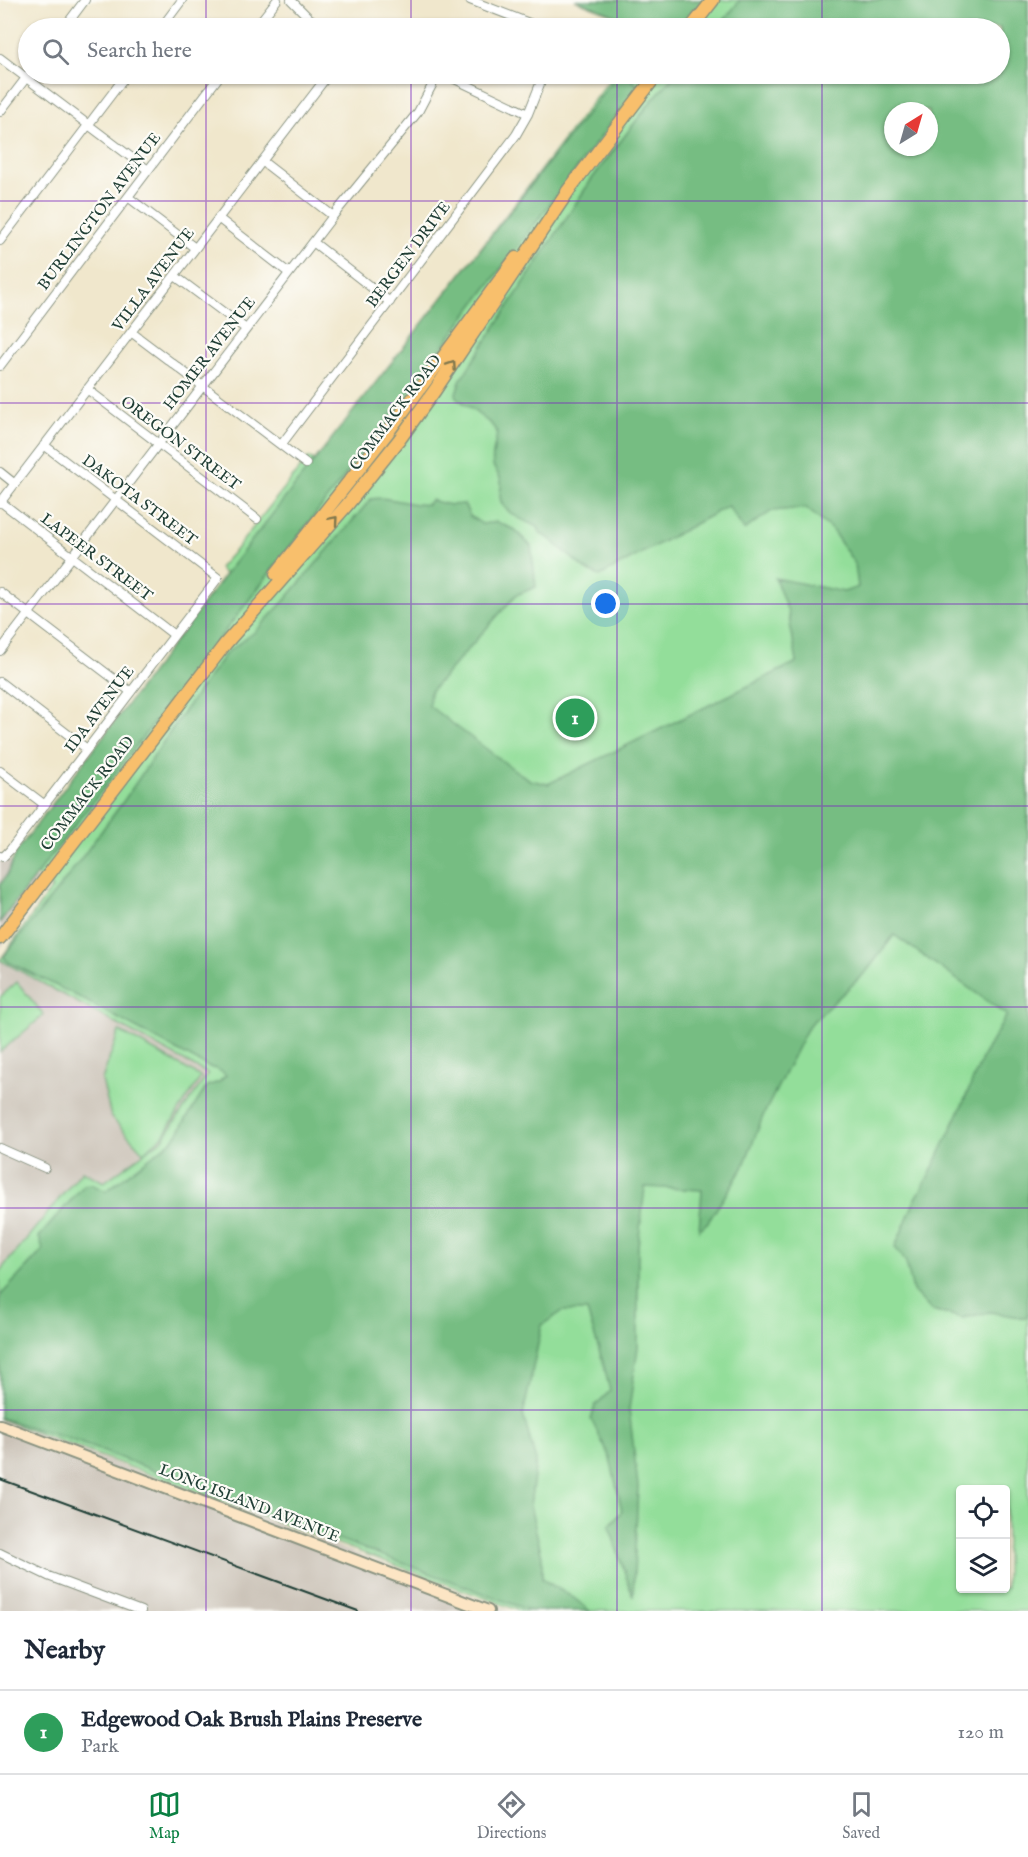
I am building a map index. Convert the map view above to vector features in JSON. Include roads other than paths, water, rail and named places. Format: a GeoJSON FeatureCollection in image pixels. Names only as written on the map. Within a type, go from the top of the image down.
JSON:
{"type":"FeatureCollection","features":[{"type":"Feature","properties":{"kind":"main road"},"geometry":{"type":"LineString","coordinates":[[698,18],[712,0]]}},
{"type":"Feature","properties":{"kind":"main road","name":"COMMACK ROAD"},"geometry":{"type":"LineString","coordinates":[[0,938],[226,643],[250,607],[388,432],[505,272],[649,84]]}},
{"type":"Feature","properties":{"kind":"street"},"geometry":{"type":"LineString","coordinates":[[72,18],[86,0]]}},
{"type":"Feature","properties":{"kind":"street"},"geometry":{"type":"LineString","coordinates":[[168,18],[182,0]]}},
{"type":"Feature","properties":{"kind":"street"},"geometry":{"type":"LineString","coordinates":[[263,18],[277,0]]}},
{"type":"Feature","properties":{"kind":"street"},"geometry":{"type":"LineString","coordinates":[[291,0],[309,18]]}},
{"type":"Feature","properties":{"kind":"street"},"geometry":{"type":"LineString","coordinates":[[470,0],[494,4],[522,18]]}},
{"type":"Feature","properties":{"kind":"street"},"geometry":{"type":"LineString","coordinates":[[0,58],[18,70]]}},
{"type":"Feature","properties":{"kind":"street"},"geometry":{"type":"LineString","coordinates":[[0,112],[21,84]]}},
{"type":"Feature","properties":{"kind":"street"},"geometry":{"type":"LineString","coordinates":[[37,84],[148,170]]}},
{"type":"Feature","properties":{"kind":"street"},"geometry":{"type":"LineString","coordinates":[[0,241],[119,84]]}},
{"type":"Feature","properties":{"kind":"street","name":"BURLINGTON AVENUE"},"geometry":{"type":"LineString","coordinates":[[0,366],[213,84]]}},
{"type":"Feature","properties":{"kind":"street","name":"VILLA AVENUE"},"geometry":{"type":"LineString","coordinates":[[0,503],[321,84]]}},
{"type":"Feature","properties":{"kind":"street","name":"HOMER AVENUE"},"geometry":{"type":"LineString","coordinates":[[0,651],[333,216],[418,112],[433,84]]}},
{"type":"Feature","properties":{"kind":"street"},"geometry":{"type":"LineString","coordinates":[[465,84],[528,114]]}},
{"type":"Feature","properties":{"kind":"street","name":"BERGEN DRIVE"},"geometry":{"type":"LineString","coordinates":[[281,445],[516,135],[528,114],[540,84]]}},
{"type":"Feature","properties":{"kind":"street"},"geometry":{"type":"LineString","coordinates":[[262,161],[333,216]]}},
{"type":"Feature","properties":{"kind":"street"},"geometry":{"type":"LineString","coordinates":[[128,197],[195,248]]}},
{"type":"Feature","properties":{"kind":"street"},"geometry":{"type":"LineString","coordinates":[[219,218],[289,273]]}},
{"type":"Feature","properties":{"kind":"street"},"geometry":{"type":"LineString","coordinates":[[313,242],[390,302]]}},
{"type":"Feature","properties":{"kind":"street"},"geometry":{"type":"LineString","coordinates":[[175,276],[246,329]]}},
{"type":"Feature","properties":{"kind":"street"},"geometry":{"type":"LineString","coordinates":[[131,332],[306,464]]}},
{"type":"Feature","properties":{"kind":"street","name":"OREGON STREET"},"geometry":{"type":"LineString","coordinates":[[87,389],[257,519]]}},
{"type":"Feature","properties":{"kind":"street","name":"DAKOTA STREET"},"geometry":{"type":"LineString","coordinates":[[44,446],[218,578]]}},
{"type":"Feature","properties":{"kind":"street"},"geometry":{"type":"LineString","coordinates":[[0,472],[15,483]]}},
{"type":"Feature","properties":{"kind":"street","name":"LAPEER STREET"},"geometry":{"type":"LineString","coordinates":[[0,503],[174,634]]}},
{"type":"Feature","properties":{"kind":"street","name":"IDA AVENUE"},"geometry":{"type":"LineString","coordinates":[[1,857],[45,805],[218,578]]}},
{"type":"Feature","properties":{"kind":"street"},"geometry":{"type":"LineString","coordinates":[[0,592],[131,692]]}},
{"type":"Feature","properties":{"kind":"street"},"geometry":{"type":"LineString","coordinates":[[0,682],[87,749]]}},
{"type":"Feature","properties":{"kind":"street"},"geometry":{"type":"LineString","coordinates":[[0,771],[45,805]]}},
{"type":"Feature","properties":{"kind":"street"},"geometry":{"type":"LineString","coordinates":[[0,1148],[45,1168]]}},
{"type":"Feature","properties":{"kind":"street","name":"LONG ISLAND AVENUE"},"geometry":{"type":"LineString","coordinates":[[0,1425],[488,1611]]}},
{"type":"Feature","properties":{"kind":"street"},"geometry":{"type":"LineString","coordinates":[[0,1553],[48,1576],[141,1611]]}},
{"type":"Feature","properties":{"kind":"railway"},"geometry":{"type":"LineString","coordinates":[[0,1479],[358,1611]]}},
{"type":"Feature","properties":{"kind":"place","name":"Edgewood Oak Brush Plains Preserve"},"geometry":{"type":"Point","coordinates":[575,718]}}]}
